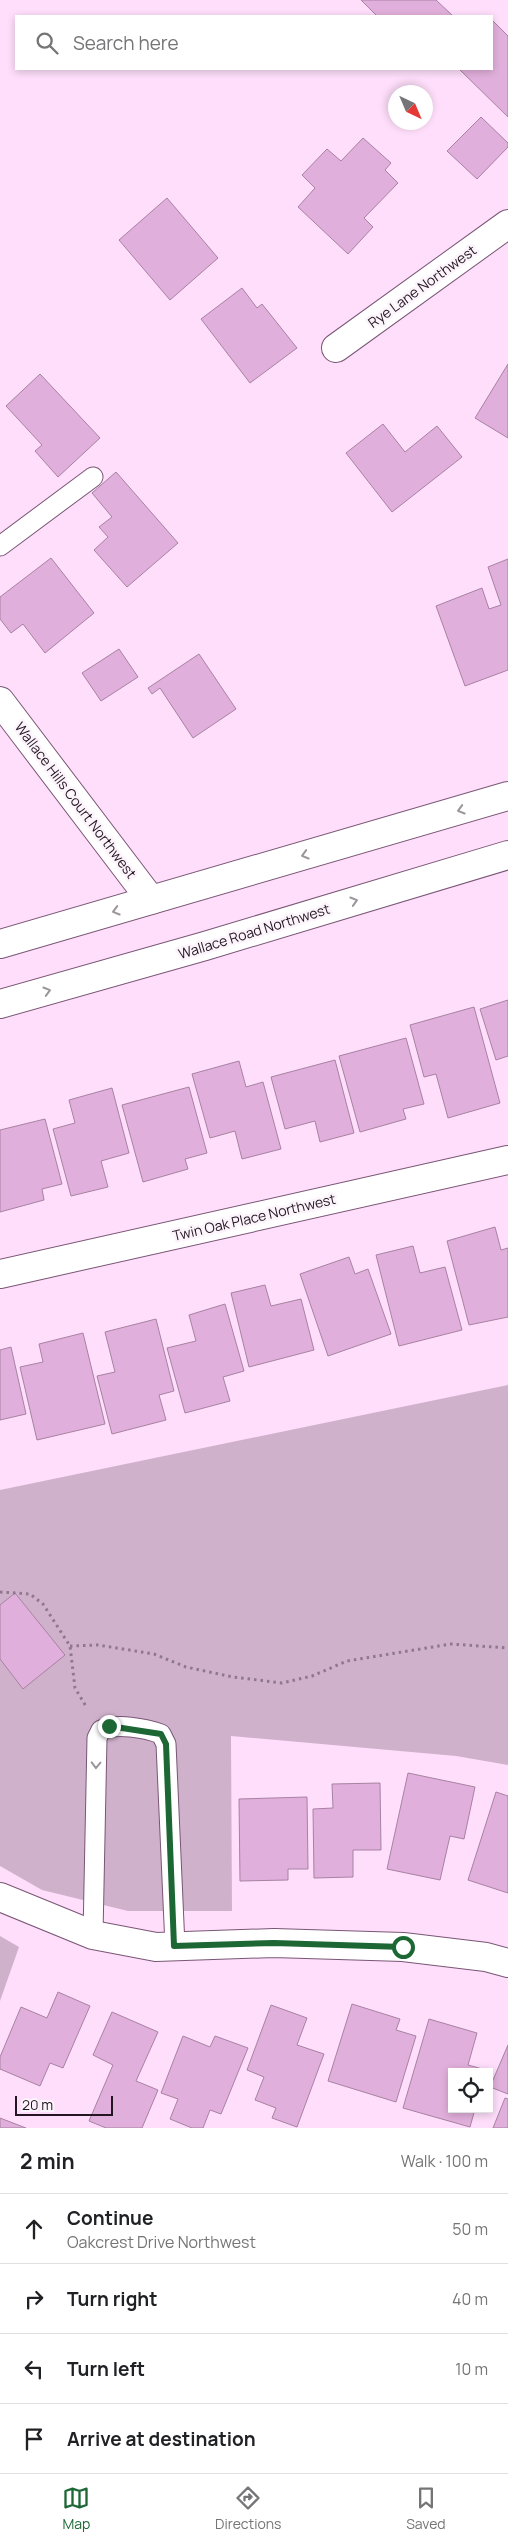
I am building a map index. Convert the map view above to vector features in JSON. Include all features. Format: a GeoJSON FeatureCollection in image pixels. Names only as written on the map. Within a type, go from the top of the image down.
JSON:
{"type":"FeatureCollection","features":[{"type":"Feature","properties":{"kind":"street","name":"Rye Lane Northwest"},"geometry":{"type":"LineString","coordinates":[[336,348],[508,224]]}},
{"type":"Feature","properties":{"kind":"street","name":"Wallace Hills Court Northwest"},"geometry":{"type":"LineString","coordinates":[[0,701],[152,900]]}},
{"type":"Feature","properties":{"kind":"street"},"geometry":{"type":"LineString","coordinates":[[0,944],[508,796]]}},
{"type":"Feature","properties":{"kind":"street","name":"Wallace Road Northwest"},"geometry":{"type":"LineString","coordinates":[[0,1004],[205,946],[508,855]]}},
{"type":"Feature","properties":{"kind":"street","name":"Twin Oak Place Northwest"},"geometry":{"type":"LineString","coordinates":[[0,1274],[508,1160]]}},
{"type":"Feature","properties":{"kind":"street"},"geometry":{"type":"LineString","coordinates":[[0,1897],[93,1935],[156,1947],[274,1943],[403,1947],[486,1957],[508,1963]]}},
{"type":"Feature","properties":{"kind":"lane"},"geometry":{"type":"LineString","coordinates":[[0,546],[94,477]]}},
{"type":"Feature","properties":{"kind":"lane"},"geometry":{"type":"LineString","coordinates":[[93,1935],[97,1738],[100,1730],[109,1726],[161,1734],[166,1744],[174,1946]]}},
{"type":"Feature","properties":{"kind":"path"},"geometry":{"type":"LineString","coordinates":[[0,1592],[30,1594],[43,1604],[70,1646],[75,1688],[100,1730]]}},
{"type":"Feature","properties":{"kind":"path"},"geometry":{"type":"LineString","coordinates":[[70,1646],[98,1645],[154,1654],[186,1667],[233,1677],[282,1683],[312,1676],[347,1661],[451,1644],[508,1648]]}},
{"type":"Feature","properties":{"kind":"shaded area"},"geometry":{"type":"Polygon","coordinates":[[[508,1385],[508,1765],[456,1756],[231,1736],[232,1911],[128,1911],[42,1890],[0,1866],[0,1490],[508,1385]]]}},
{"type":"Feature","properties":{"kind":"shaded area"},"geometry":{"type":"Polygon","coordinates":[[[0,1936],[19,1947],[0,2001],[0,1936]]]}},
{"type":"Feature","properties":{"kind":"building"},"geometry":{"type":"Polygon","coordinates":[[[361,0],[436,0],[452,15],[376,15],[361,0]]]}},
{"type":"Feature","properties":{"kind":"building"},"geometry":{"type":"Polygon","coordinates":[[[493,21],[508,36],[508,117],[460,70],[493,70],[493,21]]]}},
{"type":"Feature","properties":{"kind":"building"},"geometry":{"type":"Polygon","coordinates":[[[481,117],[508,143],[508,147],[477,179],[447,151],[481,117]]]}},
{"type":"Feature","properties":{"kind":"building"},"geometry":{"type":"Polygon","coordinates":[[[363,138],[391,163],[385,170],[398,183],[364,218],[373,227],[348,254],[298,207],[315,188],[302,175],[327,149],[341,161],[363,138]]]}},
{"type":"Feature","properties":{"kind":"building"},"geometry":{"type":"Polygon","coordinates":[[[167,198],[218,258],[170,300],[119,240],[167,198]]]}},
{"type":"Feature","properties":{"kind":"building"},"geometry":{"type":"Polygon","coordinates":[[[242,288],[257,308],[262,304],[297,348],[250,383],[201,319],[242,288]]]}},
{"type":"Feature","properties":{"kind":"building"},"geometry":{"type":"Polygon","coordinates":[[[508,364],[508,438],[475,418],[508,364]]]}},
{"type":"Feature","properties":{"kind":"building"},"geometry":{"type":"Polygon","coordinates":[[[40,374],[100,438],[58,477],[35,451],[42,445],[6,406],[40,374]]]}},
{"type":"Feature","properties":{"kind":"building"},"geometry":{"type":"Polygon","coordinates":[[[383,424],[405,452],[437,426],[462,457],[392,512],[346,453],[383,424]]]}},
{"type":"Feature","properties":{"kind":"building"},"geometry":{"type":"Polygon","coordinates":[[[116,472],[178,543],[127,587],[94,550],[108,537],[99,527],[112,517],[92,493],[116,472]]]}},
{"type":"Feature","properties":{"kind":"building"},"geometry":{"type":"Polygon","coordinates":[[[51,558],[94,613],[45,653],[23,624],[11,633],[0,619],[0,597],[51,558]]]}},
{"type":"Feature","properties":{"kind":"building"},"geometry":{"type":"Polygon","coordinates":[[[508,559],[508,670],[465,686],[436,606],[482,588],[489,609],[501,605],[488,567],[508,559]]]}},
{"type":"Feature","properties":{"kind":"building"},"geometry":{"type":"Polygon","coordinates":[[[119,649],[138,677],[101,701],[82,673],[119,649]]]}},
{"type":"Feature","properties":{"kind":"building"},"geometry":{"type":"Polygon","coordinates":[[[199,654],[236,709],[193,738],[160,688],[152,694],[148,688],[199,654]]]}},
{"type":"Feature","properties":{"kind":"building"},"geometry":{"type":"Polygon","coordinates":[[[508,1000],[508,1056],[496,1060],[480,1009],[508,1000]]]}},
{"type":"Feature","properties":{"kind":"building"},"geometry":{"type":"Polygon","coordinates":[[[474,1007],[500,1103],[448,1118],[436,1074],[424,1077],[410,1025],[474,1007]]]}},
{"type":"Feature","properties":{"kind":"building"},"geometry":{"type":"Polygon","coordinates":[[[406,1038],[424,1104],[403,1109],[406,1119],[360,1132],[339,1056],[406,1038]]]}},
{"type":"Feature","properties":{"kind":"building"},"geometry":{"type":"Polygon","coordinates":[[[335,1060],[354,1133],[320,1142],[315,1121],[285,1129],[271,1077],[335,1060]]]}},
{"type":"Feature","properties":{"kind":"building"},"geometry":{"type":"Polygon","coordinates":[[[239,1061],[246,1087],[263,1082],[281,1149],[242,1159],[235,1131],[210,1138],[192,1074],[239,1061]]]}},
{"type":"Feature","properties":{"kind":"building"},"geometry":{"type":"Polygon","coordinates":[[[189,1087],[207,1153],[185,1159],[188,1169],[143,1182],[122,1105],[189,1087]]]}},
{"type":"Feature","properties":{"kind":"building"},"geometry":{"type":"Polygon","coordinates":[[[112,1088],[129,1153],[101,1161],[108,1187],[71,1196],[53,1129],[75,1123],[69,1100],[112,1088]]]}},
{"type":"Feature","properties":{"kind":"building"},"geometry":{"type":"Polygon","coordinates":[[[45,1119],[62,1184],[42,1189],[44,1200],[0,1212],[0,1130],[45,1119]]]}},
{"type":"Feature","properties":{"kind":"building"},"geometry":{"type":"Polygon","coordinates":[[[495,1227],[501,1250],[508,1248],[508,1317],[469,1325],[447,1241],[495,1227]]]}},
{"type":"Feature","properties":{"kind":"building"},"geometry":{"type":"Polygon","coordinates":[[[413,1246],[420,1273],[445,1267],[462,1330],[399,1346],[376,1255],[413,1246]]]}},
{"type":"Feature","properties":{"kind":"building"},"geometry":{"type":"Polygon","coordinates":[[[349,1257],[355,1274],[368,1269],[391,1334],[328,1356],[300,1274],[349,1257]]]}},
{"type":"Feature","properties":{"kind":"building"},"geometry":{"type":"Polygon","coordinates":[[[265,1285],[271,1306],[301,1299],[314,1350],[249,1367],[231,1293],[265,1285]]]}},
{"type":"Feature","properties":{"kind":"building"},"geometry":{"type":"Polygon","coordinates":[[[225,1304],[244,1371],[223,1377],[230,1401],[185,1413],[167,1348],[196,1341],[189,1315],[225,1304]]]}},
{"type":"Feature","properties":{"kind":"building"},"geometry":{"type":"Polygon","coordinates":[[[156,1319],[174,1391],[159,1395],[166,1420],[112,1434],[97,1376],[115,1372],[105,1332],[156,1319]]]}},
{"type":"Feature","properties":{"kind":"building"},"geometry":{"type":"Polygon","coordinates":[[[83,1333],[105,1424],[37,1440],[20,1367],[43,1362],[39,1344],[83,1333]]]}},
{"type":"Feature","properties":{"kind":"building"},"geometry":{"type":"Polygon","coordinates":[[[11,1347],[26,1414],[0,1420],[0,1350],[11,1347]]]}},
{"type":"Feature","properties":{"kind":"building"},"geometry":{"type":"Polygon","coordinates":[[[15,1593],[65,1655],[23,1689],[0,1659],[0,1605],[15,1593]]]}},
{"type":"Feature","properties":{"kind":"building"},"geometry":{"type":"Polygon","coordinates":[[[408,1773],[475,1787],[464,1839],[450,1836],[440,1880],[387,1869],[408,1773]]]}},
{"type":"Feature","properties":{"kind":"building"},"geometry":{"type":"Polygon","coordinates":[[[380,1783],[381,1850],[353,1850],[353,1877],[314,1878],[313,1809],[333,1808],[332,1784],[380,1783]]]}},
{"type":"Feature","properties":{"kind":"building"},"geometry":{"type":"Polygon","coordinates":[[[496,1792],[508,1796],[508,1893],[468,1880],[496,1792]]]}},
{"type":"Feature","properties":{"kind":"building"},"geometry":{"type":"Polygon","coordinates":[[[307,1797],[308,1869],[288,1869],[288,1880],[240,1881],[239,1799],[307,1797]]]}},
{"type":"Feature","properties":{"kind":"building"},"geometry":{"type":"Polygon","coordinates":[[[58,1992],[90,2006],[63,2068],[50,2063],[40,2086],[0,2069],[0,2057],[21,2007],[47,2018],[58,1992]]]}},
{"type":"Feature","properties":{"kind":"building"},"geometry":{"type":"Polygon","coordinates":[[[352,2004],[400,2019],[396,2030],[416,2036],[396,2102],[328,2081],[352,2004]]]}},
{"type":"Feature","properties":{"kind":"building"},"geometry":{"type":"Polygon","coordinates":[[[271,2005],[307,2018],[297,2045],[324,2054],[297,2127],[272,2118],[276,2108],[255,2100],[264,2077],[247,2070],[271,2005]]]}},
{"type":"Feature","properties":{"kind":"building"},"geometry":{"type":"Polygon","coordinates":[[[112,2012],[158,2032],[136,2081],[158,2090],[142,2128],[106,2128],[89,2121],[113,2065],[93,2055],[112,2012]]]}},
{"type":"Feature","properties":{"kind":"building"},"geometry":{"type":"Polygon","coordinates":[[[429,2019],[477,2033],[468,2065],[479,2068],[448,2068],[448,2113],[474,2113],[470,2127],[403,2108],[429,2019]]]}},
{"type":"Feature","properties":{"kind":"building"},"geometry":{"type":"Polygon","coordinates":[[[183,2036],[210,2047],[215,2036],[248,2048],[221,2114],[210,2110],[203,2128],[192,2128],[170,2119],[178,2099],[161,2093],[183,2036]]]}},
{"type":"Feature","properties":{"kind":"building"},"geometry":{"type":"Polygon","coordinates":[[[508,2045],[508,2094],[493,2088],[493,2080],[508,2045]]]}},
{"type":"Feature","properties":{"kind":"building"},"geometry":{"type":"Polygon","coordinates":[[[505,2098],[508,2099],[508,2128],[493,2128],[505,2098]]]}},
{"type":"Feature","properties":{"kind":"building"},"geometry":{"type":"Polygon","coordinates":[[[0,2118],[26,2128],[0,2128],[0,2118]]]}},
{"type":"Feature","properties":{"kind":"route"},"geometry":{"type":"LineString","coordinates":[[109,1726],[161,1734],[166,1744],[174,1946],[274,1943],[403,1947]]}}]}
